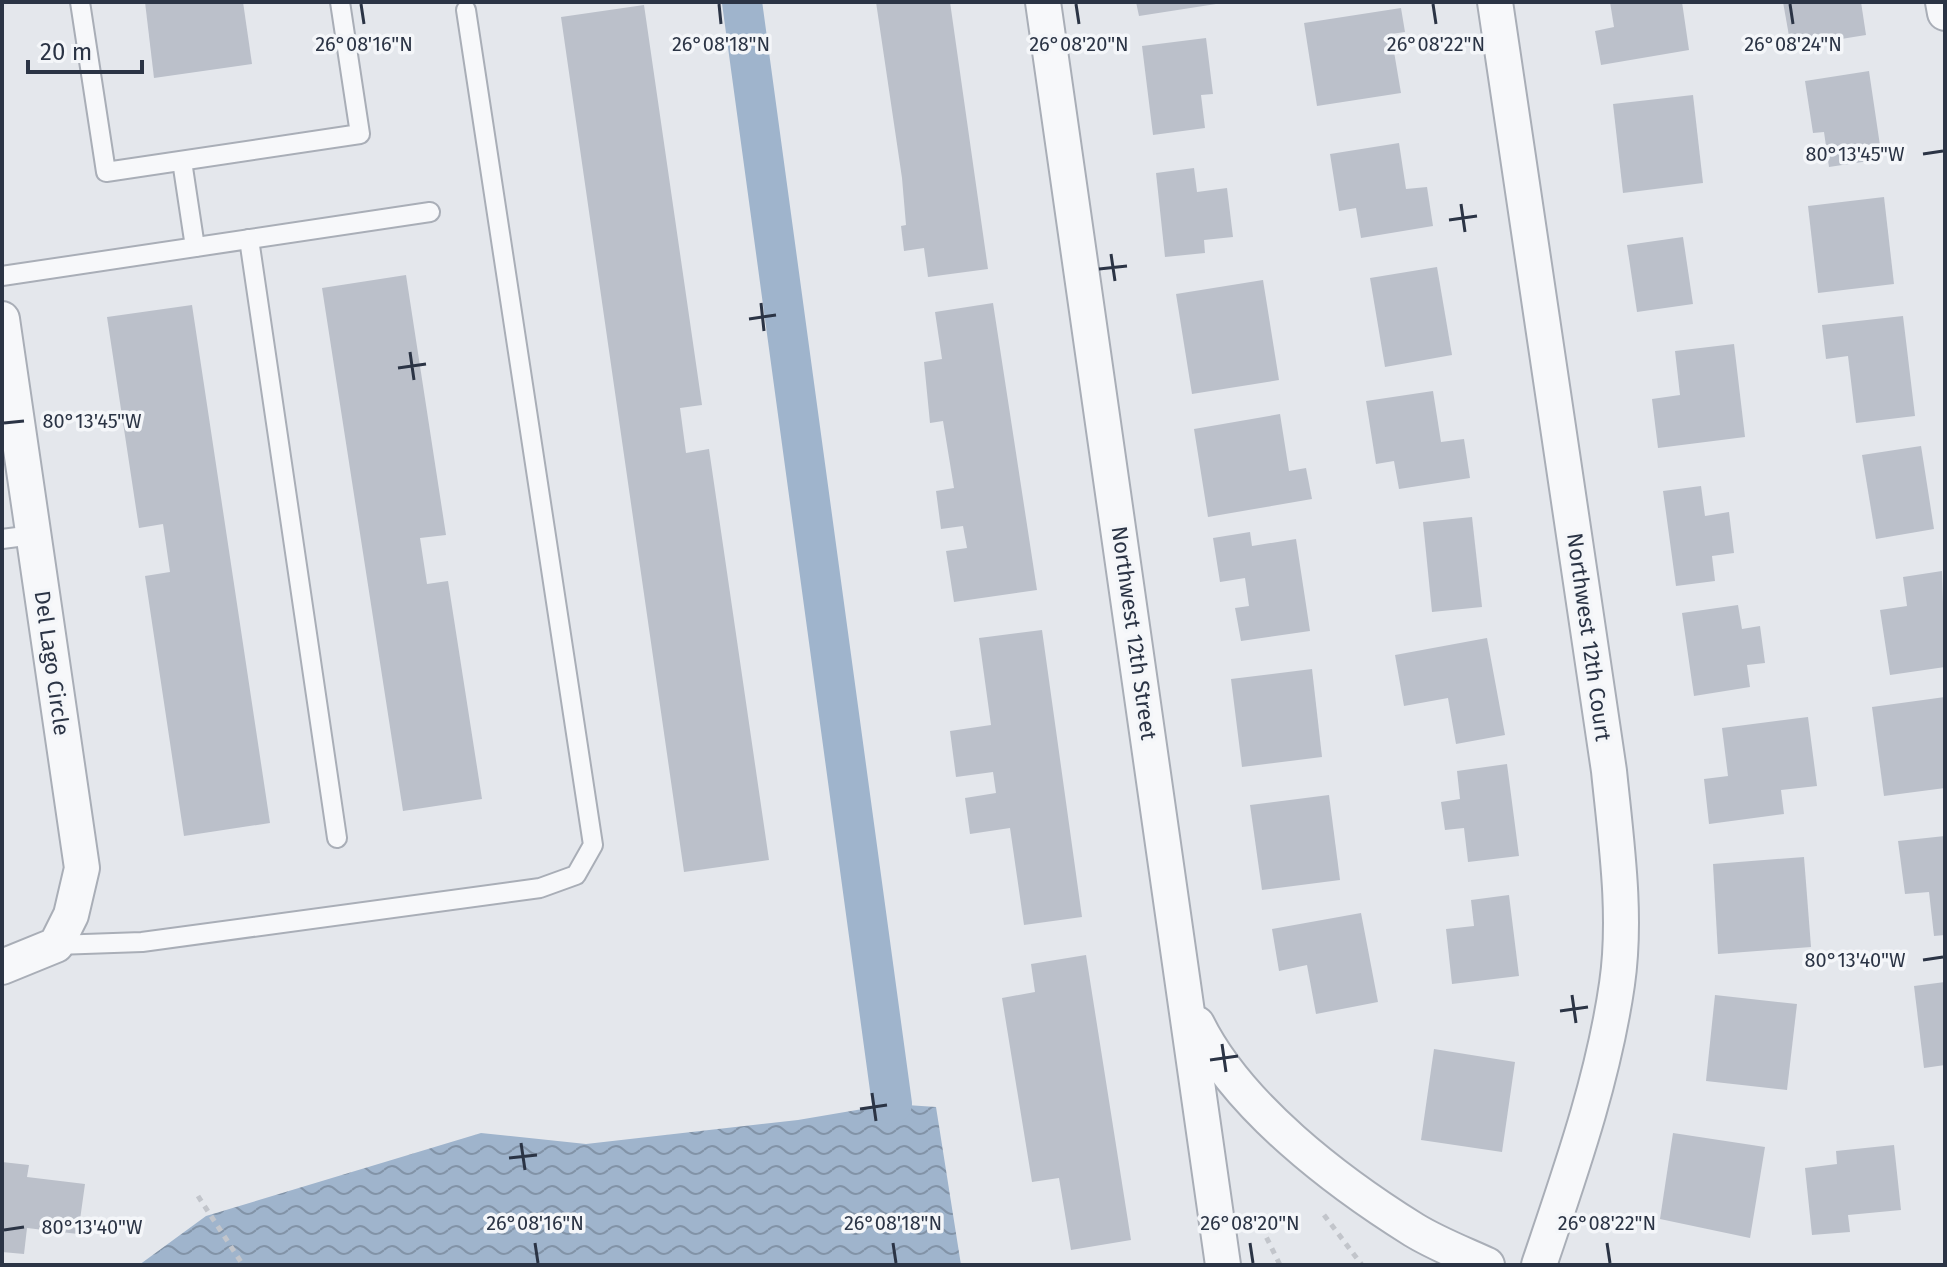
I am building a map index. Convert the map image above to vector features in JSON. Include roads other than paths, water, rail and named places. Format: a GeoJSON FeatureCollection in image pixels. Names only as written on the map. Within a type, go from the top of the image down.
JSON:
{"type":"FeatureCollection","features":[{"type":"Feature","properties":{"kind":"street","name":"Northwest 12th Street"},"geometry":{"type":"LineString","coordinates":[[1043,2],[1223,1265]]}},
{"type":"Feature","properties":{"kind":"street","name":"Northwest 12th Court"},"geometry":{"type":"LineString","coordinates":[[1495,2],[1607,755],[1619,881],[1615,997],[1592,1107],[1539,1265]]}},
{"type":"Feature","properties":{"kind":"street"},"geometry":{"type":"LineString","coordinates":[[1943,2],[1945,13]]}},
{"type":"Feature","properties":{"kind":"street","name":"Del Lago Circle"},"geometry":{"type":"LineString","coordinates":[[2,319],[17,537],[82,868],[71,915],[56,945]]}},
{"type":"Feature","properties":{"kind":"street"},"geometry":{"type":"LineString","coordinates":[[2,967],[56,945]]}},
{"type":"Feature","properties":{"kind":"street"},"geometry":{"type":"LineString","coordinates":[[1188,1006],[1212,1055],[1270,1117],[1344,1183],[1417,1232],[1487,1265]]}},
{"type":"Feature","properties":{"kind":"lane"},"geometry":{"type":"LineString","coordinates":[[80,2],[106,172],[360,134],[340,2]]}},
{"type":"Feature","properties":{"kind":"lane"},"geometry":{"type":"LineString","coordinates":[[56,945],[142,942],[540,888],[576,875],[593,845],[466,10]]}},
{"type":"Feature","properties":{"kind":"lane"},"geometry":{"type":"LineString","coordinates":[[182,161],[195,247]]}},
{"type":"Feature","properties":{"kind":"lane"},"geometry":{"type":"LineString","coordinates":[[2,276],[430,212]]}},
{"type":"Feature","properties":{"kind":"lane"},"geometry":{"type":"LineString","coordinates":[[249,239],[337,838]]}},
{"type":"Feature","properties":{"kind":"water"},"geometry":{"type":"Polygon","coordinates":[[[892,1104],[936,1107],[961,1265],[139,1265],[206,1216],[481,1133],[586,1144],[798,1120],[892,1104]]]}},
{"type":"Feature","properties":{"kind":"waterway"},"geometry":{"type":"LineString","coordinates":[[742,2],[892,1104]]}}]}
